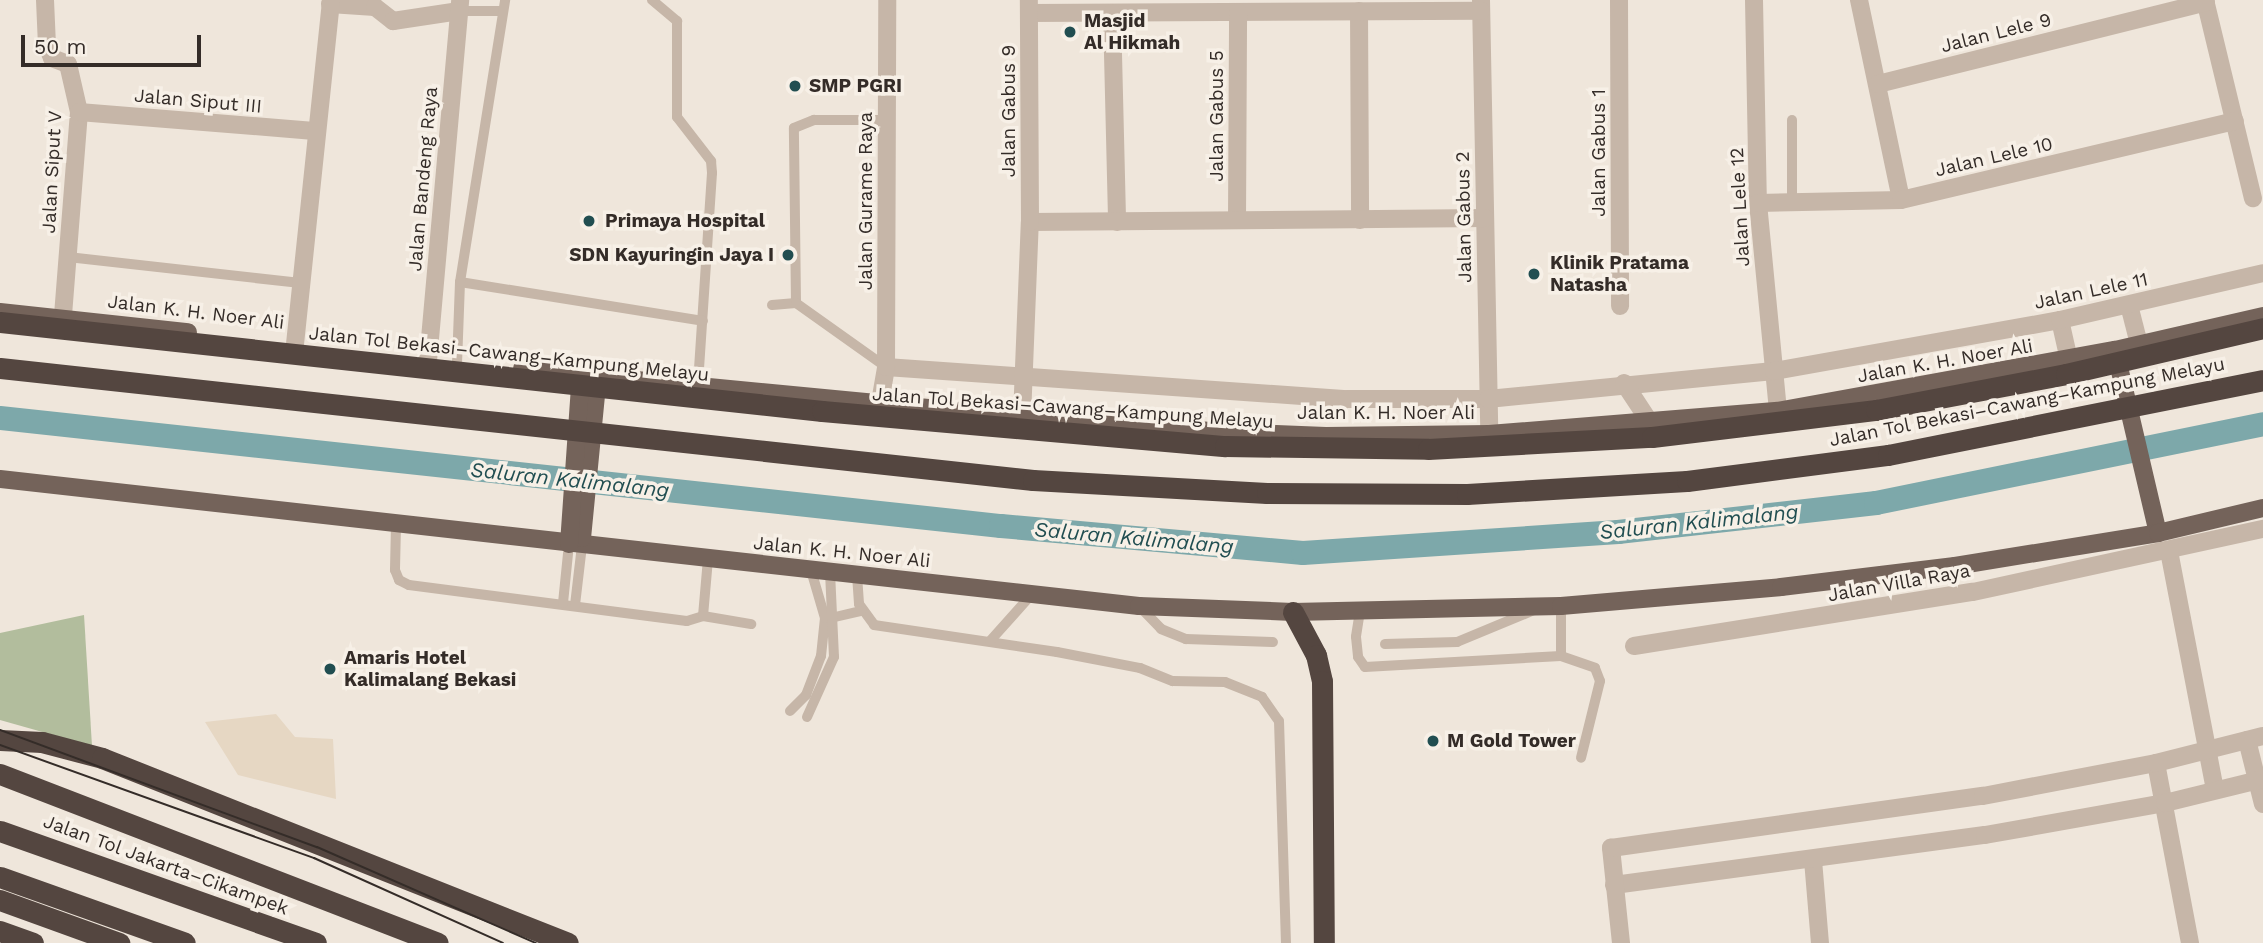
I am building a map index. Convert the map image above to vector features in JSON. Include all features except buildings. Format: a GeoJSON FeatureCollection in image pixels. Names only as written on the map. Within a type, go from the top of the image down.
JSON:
{"type":"FeatureCollection","features":[{"type":"Feature","properties":{"kind":"highway","name":"Jalan Tol Bekasi–Cawang–Kampung Melayu"},"geometry":{"type":"LineString","coordinates":[[0,323],[822,411],[1225,446],[1428,449],[1652,437],[1876,410],[2066,374],[2263,328]]}},
{"type":"Feature","properties":{"kind":"highway","name":"Jalan Tol Bekasi–Cawang–Kampung Melayu"},"geometry":{"type":"LineString","coordinates":[[0,368],[1033,480],[1268,493],[1467,494],[1687,481],[1888,456],[2263,380]]}},
{"type":"Feature","properties":{"kind":"highway"},"geometry":{"type":"LineString","coordinates":[[1293,612],[1316,655],[1322,681],[1324,943]]}},
{"type":"Feature","properties":{"kind":"highway"},"geometry":{"type":"LineString","coordinates":[[0,740],[42,742],[102,758],[568,943]]}},
{"type":"Feature","properties":{"kind":"highway"},"geometry":{"type":"LineString","coordinates":[[0,774],[437,943]]}},
{"type":"Feature","properties":{"kind":"highway","name":"Jalan Tol Jakarta–Cikampek"},"geometry":{"type":"LineString","coordinates":[[0,831],[316,943]]}},
{"type":"Feature","properties":{"kind":"highway"},"geometry":{"type":"LineString","coordinates":[[0,877],[185,943]]}},
{"type":"Feature","properties":{"kind":"highway"},"geometry":{"type":"LineString","coordinates":[[0,900],[120,943]]}},
{"type":"Feature","properties":{"kind":"highway"},"geometry":{"type":"LineString","coordinates":[[0,932],[33,943]]}},
{"type":"Feature","properties":{"kind":"main road","name":"Jalan K. H. Noer Ali"},"geometry":{"type":"LineString","coordinates":[[0,312],[457,364],[698,383],[1022,417],[1326,436],[1489,434],[1651,424],[1778,411],[2115,351],[2263,316]]}},
{"type":"Feature","properties":{"kind":"main road"},"geometry":{"type":"LineString","coordinates":[[2115,351],[2158,534]]}},
{"type":"Feature","properties":{"kind":"main road"},"geometry":{"type":"LineString","coordinates":[[576,545],[589,373]]}},
{"type":"Feature","properties":{"kind":"main road","name":"Jalan K. H. Noer Ali"},"geometry":{"type":"LineString","coordinates":[[0,479],[1139,606],[1293,612],[1552,606],[1955,566],[2158,534],[2263,508]]}},
{"type":"Feature","properties":{"kind":"street","name":"Jalan Siput V"},"geometry":{"type":"LineString","coordinates":[[45,0],[47,46],[52,58],[68,64],[79,112],[62,317]]}},
{"type":"Feature","properties":{"kind":"street","name":"Jalan Gurame Raya"},"geometry":{"type":"LineString","coordinates":[[880,402],[886,367],[887,0]]}},
{"type":"Feature","properties":{"kind":"street","name":"Jalan Gabus 1"},"geometry":{"type":"LineString","coordinates":[[1619,0],[1620,306]]}},
{"type":"Feature","properties":{"kind":"street","name":"Jalan Lele 12"},"geometry":{"type":"LineString","coordinates":[[1754,0],[1758,203],[1778,411]]}},
{"type":"Feature","properties":{"kind":"street"},"geometry":{"type":"LineString","coordinates":[[1858,0],[1901,200]]}},
{"type":"Feature","properties":{"kind":"street"},"geometry":{"type":"LineString","coordinates":[[2205,1],[2253,198]]}},
{"type":"Feature","properties":{"kind":"street","name":"Jalan Lele 9"},"geometry":{"type":"LineString","coordinates":[[1878,84],[2205,1]]}},
{"type":"Feature","properties":{"kind":"street"},"geometry":{"type":"LineString","coordinates":[[295,344],[314,131],[330,2],[375,7],[393,20],[459,6]]}},
{"type":"Feature","properties":{"kind":"street"},"geometry":{"type":"LineString","coordinates":[[1029,7],[1112,13],[1359,11],[1481,5]]}},
{"type":"Feature","properties":{"kind":"street","name":"Jalan Gabus 2"},"geometry":{"type":"LineString","coordinates":[[1481,5],[1489,434]]}},
{"type":"Feature","properties":{"kind":"street","name":"Jalan Bandeng Raya"},"geometry":{"type":"LineString","coordinates":[[428,361],[459,6]]}},
{"type":"Feature","properties":{"kind":"street","name":"Jalan Gabus 9"},"geometry":{"type":"LineString","coordinates":[[1022,417],[1030,222],[1029,7]]}},
{"type":"Feature","properties":{"kind":"street"},"geometry":{"type":"LineString","coordinates":[[1359,11],[1360,219]]}},
{"type":"Feature","properties":{"kind":"street","name":"Jalan Gabus 5"},"geometry":{"type":"LineString","coordinates":[[1237,220],[1238,12]]}},
{"type":"Feature","properties":{"kind":"street"},"geometry":{"type":"LineString","coordinates":[[1112,13],[1117,222]]}},
{"type":"Feature","properties":{"kind":"street","name":"Jalan Siput III"},"geometry":{"type":"LineString","coordinates":[[79,112],[314,131]]}},
{"type":"Feature","properties":{"kind":"street","name":"Jalan Lele 10"},"geometry":{"type":"LineString","coordinates":[[1758,203],[1901,200],[2235,121]]}},
{"type":"Feature","properties":{"kind":"street"},"geometry":{"type":"LineString","coordinates":[[1030,222],[1485,218]]}},
{"type":"Feature","properties":{"kind":"street","name":"Jalan Lele 11"},"geometry":{"type":"LineString","coordinates":[[886,367],[1347,399],[1488,399],[1624,383],[1774,371],[2060,320],[2263,273]]}},
{"type":"Feature","properties":{"kind":"street"},"geometry":{"type":"LineString","coordinates":[[2129,305],[2139,344]]}},
{"type":"Feature","properties":{"kind":"street"},"geometry":{"type":"LineString","coordinates":[[2060,320],[2069,360]]}},
{"type":"Feature","properties":{"kind":"street"},"geometry":{"type":"LineString","coordinates":[[1624,383],[1651,424]]}},
{"type":"Feature","properties":{"kind":"street","name":"Jalan Villa Raya"},"geometry":{"type":"LineString","coordinates":[[1634,646],[1973,592],[2263,529]]}},
{"type":"Feature","properties":{"kind":"street"},"geometry":{"type":"LineString","coordinates":[[2169,551],[2215,789]]}},
{"type":"Feature","properties":{"kind":"street"},"geometry":{"type":"LineString","coordinates":[[1620,943],[1611,848],[1983,796],[2156,763],[2255,738],[2263,804]]}},
{"type":"Feature","properties":{"kind":"street"},"geometry":{"type":"LineString","coordinates":[[2156,763],[2190,943]]}},
{"type":"Feature","properties":{"kind":"street"},"geometry":{"type":"LineString","coordinates":[[1614,885],[1814,860],[2165,803],[2261,779]]}},
{"type":"Feature","properties":{"kind":"street"},"geometry":{"type":"LineString","coordinates":[[1814,860],[1820,943]]}},
{"type":"Feature","properties":{"kind":"lane"},"geometry":{"type":"LineString","coordinates":[[652,0],[677,21],[677,117],[711,161],[698,383]]}},
{"type":"Feature","properties":{"kind":"lane"},"geometry":{"type":"LineString","coordinates":[[457,364],[460,282],[503,6],[459,6]]}},
{"type":"Feature","properties":{"kind":"lane"},"geometry":{"type":"LineString","coordinates":[[796,303],[794,128],[814,120],[888,120]]}},
{"type":"Feature","properties":{"kind":"lane"},"geometry":{"type":"LineString","coordinates":[[1791,201],[1792,120]]}},
{"type":"Feature","properties":{"kind":"lane"},"geometry":{"type":"LineString","coordinates":[[68,257],[302,283]]}},
{"type":"Feature","properties":{"kind":"lane"},"geometry":{"type":"LineString","coordinates":[[460,282],[703,321]]}},
{"type":"Feature","properties":{"kind":"lane"},"geometry":{"type":"LineString","coordinates":[[772,305],[796,303],[886,367]]}},
{"type":"Feature","properties":{"kind":"lane"},"geometry":{"type":"LineString","coordinates":[[396,525],[396,570],[399,580],[409,585],[687,621],[703,616],[751,624]]}},
{"type":"Feature","properties":{"kind":"lane"},"geometry":{"type":"LineString","coordinates":[[569,604],[576,545]]}},
{"type":"Feature","properties":{"kind":"lane"},"geometry":{"type":"LineString","coordinates":[[703,616],[708,559]]}},
{"type":"Feature","properties":{"kind":"lane"},"geometry":{"type":"LineString","coordinates":[[790,711],[806,695],[821,656],[825,618],[811,570]]}},
{"type":"Feature","properties":{"kind":"lane"},"geometry":{"type":"LineString","coordinates":[[807,717],[834,657],[835,617],[830,572]]}},
{"type":"Feature","properties":{"kind":"lane"},"geometry":{"type":"LineString","coordinates":[[857,575],[861,611],[874,625],[990,641],[1140,668],[1173,681],[1225,681],[1262,697],[1279,721],[1286,943]]}},
{"type":"Feature","properties":{"kind":"lane"},"geometry":{"type":"LineString","coordinates":[[990,641],[1032,594]]}},
{"type":"Feature","properties":{"kind":"lane"},"geometry":{"type":"LineString","coordinates":[[1139,606],[1161,629],[1186,639],[1273,642]]}},
{"type":"Feature","properties":{"kind":"lane"},"geometry":{"type":"LineString","coordinates":[[1385,644],[1457,642],[1552,606],[1561,656]]}},
{"type":"Feature","properties":{"kind":"lane"},"geometry":{"type":"LineString","coordinates":[[835,617],[861,611]]}},
{"type":"Feature","properties":{"kind":"lane"},"geometry":{"type":"LineString","coordinates":[[1360,611],[1356,636],[1358,657],[1366,667],[1561,656],[1595,668],[1600,681],[1581,758]]}},
{"type":"Feature","properties":{"kind":"green space"},"geometry":{"type":"Polygon","coordinates":[[[84,615],[92,746],[0,720],[0,633],[84,615]]]}},
{"type":"Feature","properties":{"kind":"shaded area"},"geometry":{"type":"Polygon","coordinates":[[[276,714],[295,737],[333,739],[336,799],[238,775],[205,722],[276,714]]]}},
{"type":"Feature","properties":{"kind":"waterway","name":"Saluran Kalimalang"},"geometry":{"type":"LineString","coordinates":[[0,418],[1001,526],[1303,553],[1618,532],[1876,503],[2263,424]]}},
{"type":"Feature","properties":{"kind":"tram line"},"geometry":{"type":"LineString","coordinates":[[0,730],[317,847],[536,943]]}},
{"type":"Feature","properties":{"kind":"tram line"},"geometry":{"type":"LineString","coordinates":[[0,745],[314,858],[503,943]]}},
{"type":"Feature","properties":{"kind":"place","name":"Masjid Al Hikmah"},"geometry":{"type":"Point","coordinates":[1070,32]}},
{"type":"Feature","properties":{"kind":"place","name":"SMP PGRI"},"geometry":{"type":"Point","coordinates":[795,86]}},
{"type":"Feature","properties":{"kind":"place","name":"Primaya Hospital"},"geometry":{"type":"Point","coordinates":[589,221]}},
{"type":"Feature","properties":{"kind":"place","name":"SDN Kayuringin Jaya I"},"geometry":{"type":"Point","coordinates":[788,255]}},
{"type":"Feature","properties":{"kind":"place","name":"Klinik Pratama Natasha"},"geometry":{"type":"Point","coordinates":[1534,274]}},
{"type":"Feature","properties":{"kind":"place","name":"Amaris Hotel Kalimalang Bekasi"},"geometry":{"type":"Point","coordinates":[330,669]}},
{"type":"Feature","properties":{"kind":"place","name":"M Gold Tower"},"geometry":{"type":"Point","coordinates":[1433,741]}}]}
